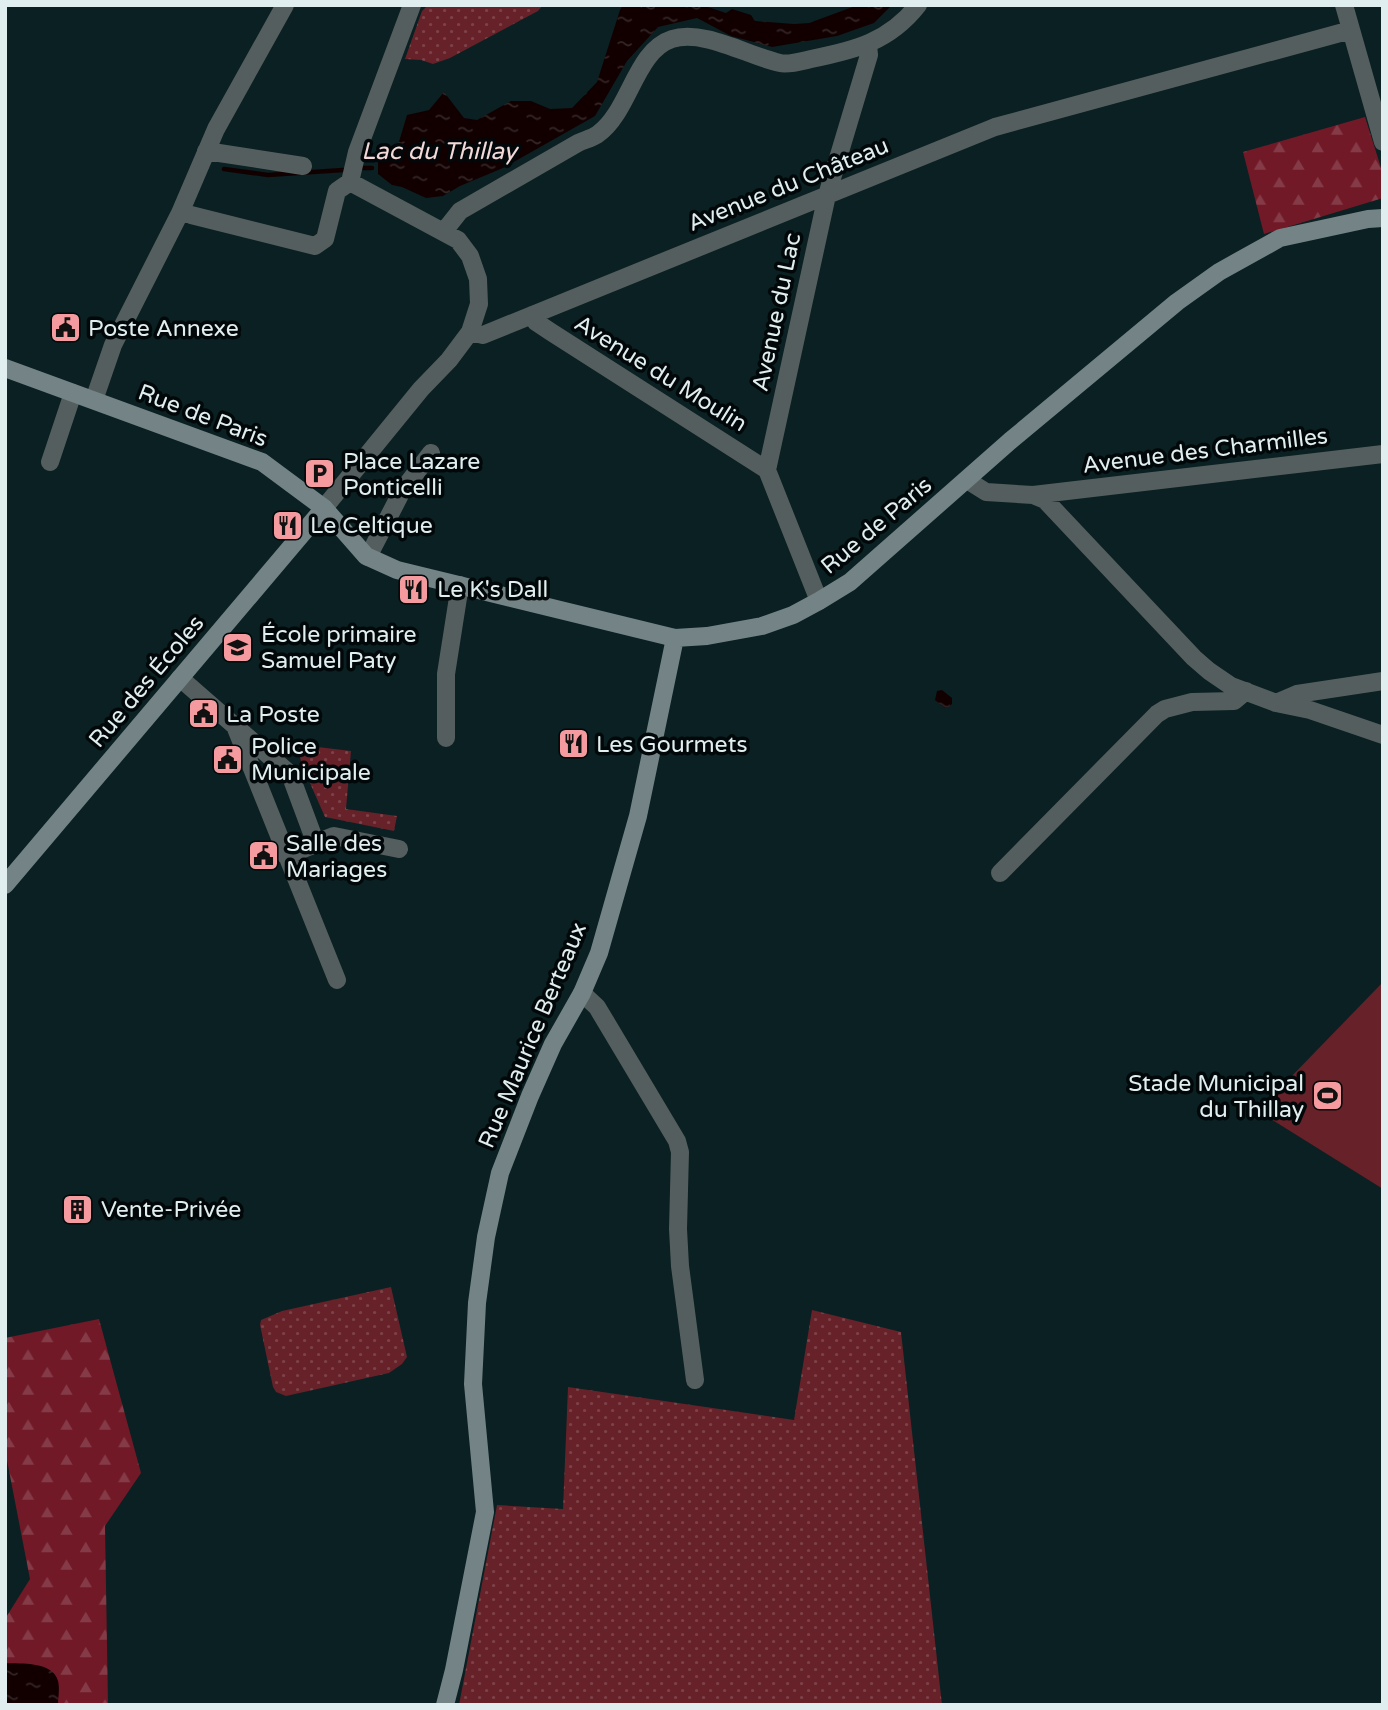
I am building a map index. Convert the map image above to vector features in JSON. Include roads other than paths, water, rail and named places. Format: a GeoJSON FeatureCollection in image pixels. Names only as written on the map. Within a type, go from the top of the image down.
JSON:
{"type":"FeatureCollection","features":[{"type":"Feature","properties":{"kind":"street"},"geometry":{"type":"LineString","coordinates":[[94,400],[113,345],[180,213],[206,151],[285,5]]}},
{"type":"Feature","properties":{"kind":"street"},"geometry":{"type":"LineString","coordinates":[[191,215],[315,246],[325,239],[337,191],[350,182],[357,152],[412,5]]}},
{"type":"Feature","properties":{"kind":"street"},"geometry":{"type":"LineString","coordinates":[[445,230],[460,211],[598,134],[616,114],[653,48],[672,39],[691,36],[783,64],[868,45],[900,24],[918,5]]}},
{"type":"Feature","properties":{"kind":"street"},"geometry":{"type":"LineString","coordinates":[[1344,5],[1378,104],[1383,142]]}},
{"type":"Feature","properties":{"kind":"street","name":"Avenue du Château"},"geometry":{"type":"LineString","coordinates":[[470,332],[483,335],[995,127],[1351,30]]}},
{"type":"Feature","properties":{"kind":"street","name":"Avenue du Lac"},"geometry":{"type":"LineString","coordinates":[[767,470],[827,195],[869,55],[868,45]]}},
{"type":"Feature","properties":{"kind":"street"},"geometry":{"type":"LineString","coordinates":[[206,151],[303,166]]}},
{"type":"Feature","properties":{"kind":"street"},"geometry":{"type":"LineString","coordinates":[[324,508],[470,332],[479,304],[478,279],[470,256],[458,240],[445,230],[350,182]]}},
{"type":"Feature","properties":{"kind":"street","name":"Rue de Paris"},"geometry":{"type":"LineString","coordinates":[[5,368],[262,462],[324,508],[368,558],[409,575],[675,638],[707,636],[762,626],[793,615],[850,582],[1010,441],[1177,302],[1219,272],[1280,238],[1383,218]]}},
{"type":"Feature","properties":{"kind":"street","name":"Avenue du Moulin"},"geometry":{"type":"LineString","coordinates":[[532,314],[536,322],[551,332],[767,470]]}},
{"type":"Feature","properties":{"kind":"street"},"geometry":{"type":"LineString","coordinates":[[50,461],[74,393]]}},
{"type":"Feature","properties":{"kind":"street"},"geometry":{"type":"LineString","coordinates":[[368,558],[402,491],[431,453]]}},
{"type":"Feature","properties":{"kind":"street","name":"Avenue des Charmilles"},"geometry":{"type":"LineString","coordinates":[[967,480],[986,492],[1033,495],[1383,454]]}},
{"type":"Feature","properties":{"kind":"street"},"geometry":{"type":"LineString","coordinates":[[767,470],[819,601]]}},
{"type":"Feature","properties":{"kind":"street"},"geometry":{"type":"LineString","coordinates":[[1033,495],[1054,507],[1194,658],[1231,686],[1276,703],[1310,710],[1383,735]]}},
{"type":"Feature","properties":{"kind":"street","name":"Rue des Écoles"},"geometry":{"type":"LineString","coordinates":[[5,885],[324,508]]}},
{"type":"Feature","properties":{"kind":"street"},"geometry":{"type":"LineString","coordinates":[[446,738],[446,674],[460,586]]}},
{"type":"Feature","properties":{"kind":"street","name":"Rue Maurice Berteaux"},"geometry":{"type":"LineString","coordinates":[[445,1705],[485,1512],[473,1384],[477,1303],[486,1237],[500,1174],[530,1096],[599,953],[638,816],[675,638]]}},
{"type":"Feature","properties":{"kind":"street"},"geometry":{"type":"LineString","coordinates":[[180,678],[290,774],[316,843]]}},
{"type":"Feature","properties":{"kind":"street"},"geometry":{"type":"LineString","coordinates":[[1276,703],[1297,694],[1383,681]]}},
{"type":"Feature","properties":{"kind":"street"},"geometry":{"type":"LineString","coordinates":[[1000,873],[1157,714],[1172,706],[1192,702],[1234,701],[1246,691]]}},
{"type":"Feature","properties":{"kind":"street"},"geometry":{"type":"LineString","coordinates":[[235,726],[337,980]]}},
{"type":"Feature","properties":{"kind":"street"},"geometry":{"type":"LineString","coordinates":[[286,856],[334,835],[399,849]]}},
{"type":"Feature","properties":{"kind":"street"},"geometry":{"type":"LineString","coordinates":[[582,993],[597,1007],[677,1141],[680,1152],[680,1266],[695,1380]]}},
{"type":"Feature","properties":{"kind":"water","name":"Lac du Thillay"},"geometry":{"type":"Polygon","coordinates":[[[623,5],[702,5],[726,13],[732,9],[751,15],[755,21],[794,24],[809,23],[858,5],[892,5],[874,23],[837,36],[772,47],[731,36],[697,18],[658,27],[627,61],[595,116],[503,168],[443,196],[426,198],[392,185],[378,174],[378,161],[398,145],[407,115],[429,110],[444,92],[464,118],[477,120],[511,101],[531,101],[550,109],[572,108],[597,82],[623,5]]]}},
{"type":"Feature","properties":{"kind":"water"},"geometry":{"type":"Polygon","coordinates":[[[942,690],[952,698],[949,707],[945,708],[935,700],[937,691],[942,690]]]}},
{"type":"Feature","properties":{"kind":"water"},"geometry":{"type":"Polygon","coordinates":[[[5,1663],[36,1665],[50,1670],[58,1681],[58,1705],[5,1705],[5,1663]]]}},
{"type":"Feature","properties":{"kind":"waterway"},"geometry":{"type":"LineString","coordinates":[[363,168],[372,168]]}},
{"type":"Feature","properties":{"kind":"waterway"},"geometry":{"type":"LineString","coordinates":[[224,169],[268,175],[343,170]]}},
{"type":"Feature","properties":{"kind":"place","name":"Poste Annexe"},"geometry":{"type":"Point","coordinates":[65,328]}},
{"type":"Feature","properties":{"kind":"place","name":"Place Lazare Ponticelli"},"geometry":{"type":"Point","coordinates":[320,474]}},
{"type":"Feature","properties":{"kind":"place","name":"Le Celtique"},"geometry":{"type":"Point","coordinates":[287,525]}},
{"type":"Feature","properties":{"kind":"place","name":"Le K's Dall"},"geometry":{"type":"Point","coordinates":[414,589]}},
{"type":"Feature","properties":{"kind":"place","name":"École primaire Samuel Paty"},"geometry":{"type":"Point","coordinates":[238,647]}},
{"type":"Feature","properties":{"kind":"place","name":"La Poste"},"geometry":{"type":"Point","coordinates":[203,714]}},
{"type":"Feature","properties":{"kind":"place","name":"Les Gourmets"},"geometry":{"type":"Point","coordinates":[573,744]}},
{"type":"Feature","properties":{"kind":"place","name":"Police Municipale"},"geometry":{"type":"Point","coordinates":[228,759]}},
{"type":"Feature","properties":{"kind":"place","name":"Salle des Mariages"},"geometry":{"type":"Point","coordinates":[263,856]}},
{"type":"Feature","properties":{"kind":"place","name":"Stade Municipal du Thillay"},"geometry":{"type":"Point","coordinates":[1327,1096]}},
{"type":"Feature","properties":{"kind":"place","name":"Vente-Privée"},"geometry":{"type":"Point","coordinates":[78,1209]}}]}
